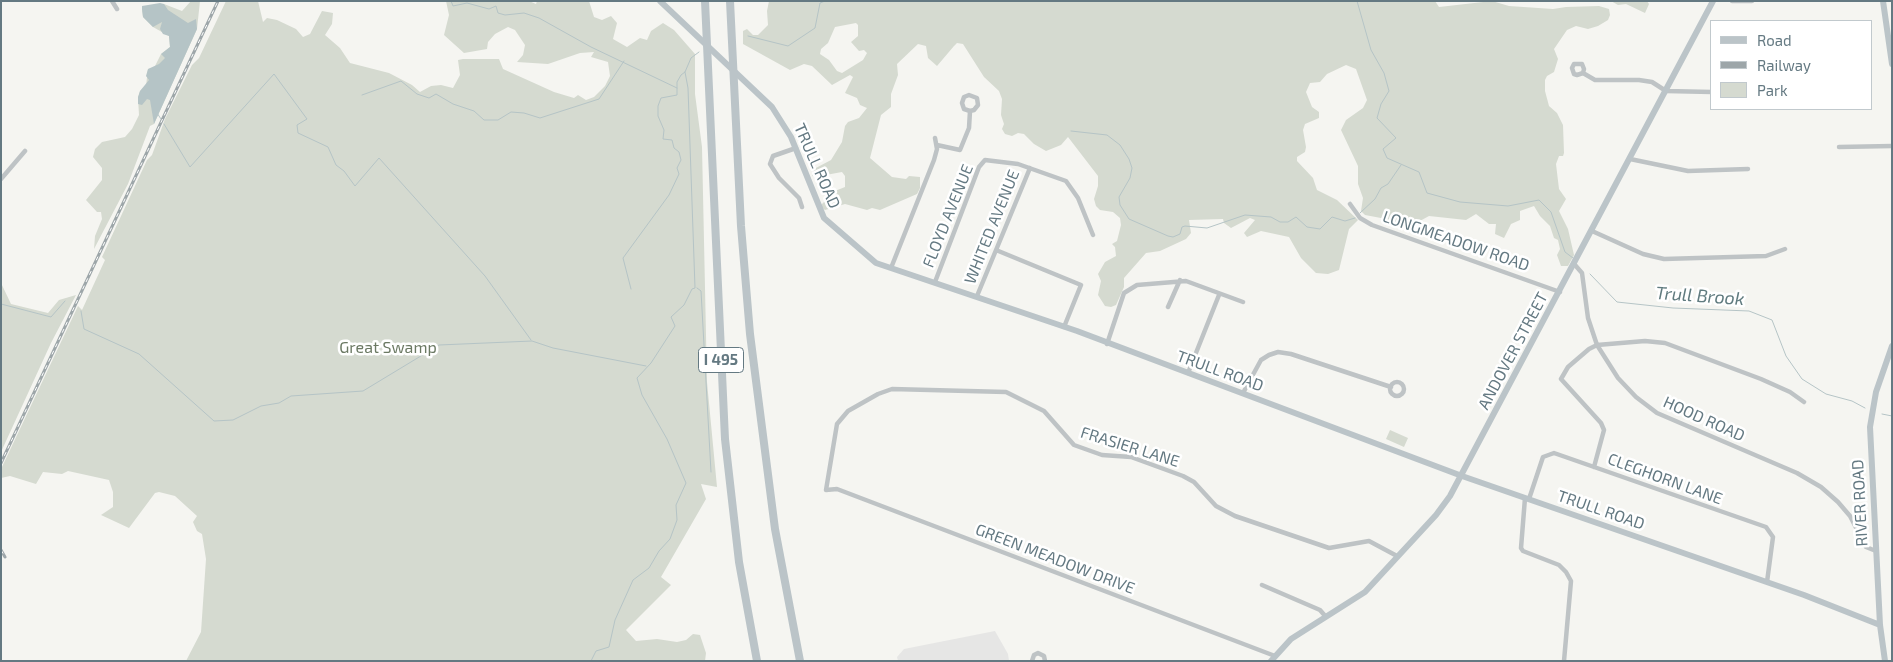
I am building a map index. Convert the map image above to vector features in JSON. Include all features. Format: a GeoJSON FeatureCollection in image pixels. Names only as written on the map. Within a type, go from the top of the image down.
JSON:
{"type":"FeatureCollection","features":[{"type":"Feature","properties":{"kind":"highway","name":"I 495"},"geometry":{"type":"LineString","coordinates":[[705,1],[726,448],[738,562],[757,661]]}},
{"type":"Feature","properties":{"kind":"highway","name":"I 495"},"geometry":{"type":"LineString","coordinates":[[730,1],[741,226],[750,334],[776,528],[800,661]]}},
{"type":"Feature","properties":{"kind":"street"},"geometry":{"type":"LineString","coordinates":[[112,1],[117,9]]}},
{"type":"Feature","properties":{"kind":"street","name":"TRULL ROAD"},"geometry":{"type":"LineString","coordinates":[[660,1],[772,107],[787,129],[817,204],[827,221],[870,259],[891,268],[1064,327],[1462,476],[1767,582],[1880,625]]}},
{"type":"Feature","properties":{"kind":"street","name":"ANDOVER STREET"},"geometry":{"type":"LineString","coordinates":[[1273,658],[1291,638],[1365,592],[1436,515],[1462,476],[1714,1]]}},
{"type":"Feature","properties":{"kind":"street"},"geometry":{"type":"LineString","coordinates":[[1732,1],[1752,1]]}},
{"type":"Feature","properties":{"kind":"street"},"geometry":{"type":"LineString","coordinates":[[1883,1],[1892,64]]}},
{"type":"Feature","properties":{"kind":"street"},"geometry":{"type":"LineString","coordinates":[[1583,73],[1600,80],[1646,81],[1666,91],[1710,92]]}},
{"type":"Feature","properties":{"kind":"street"},"geometry":{"type":"LineString","coordinates":[[938,145],[960,150],[969,128],[970,111]]}},
{"type":"Feature","properties":{"kind":"street"},"geometry":{"type":"LineString","coordinates":[[891,268],[934,160],[938,145],[935,138]]}},
{"type":"Feature","properties":{"kind":"street"},"geometry":{"type":"LineString","coordinates":[[1839,147],[1892,146]]}},
{"type":"Feature","properties":{"kind":"street"},"geometry":{"type":"LineString","coordinates":[[796,148],[773,156],[770,164],[779,178],[798,197],[802,207]]}},
{"type":"Feature","properties":{"kind":"street"},"geometry":{"type":"LineString","coordinates":[[1,179],[25,151]]}},
{"type":"Feature","properties":{"kind":"street"},"geometry":{"type":"LineString","coordinates":[[1630,159],[1688,171],[1748,169]]}},
{"type":"Feature","properties":{"kind":"street","name":"FLOYD AVENUE"},"geometry":{"type":"LineString","coordinates":[[934,282],[979,167],[985,160],[1006,162],[1030,168]]}},
{"type":"Feature","properties":{"kind":"street"},"geometry":{"type":"LineString","coordinates":[[1030,168],[1061,179],[1071,185],[1093,235]]}},
{"type":"Feature","properties":{"kind":"street","name":"WHITED AVENUE"},"geometry":{"type":"LineString","coordinates":[[977,296],[1030,168]]}},
{"type":"Feature","properties":{"kind":"street","name":"LONGMEADOW ROAD"},"geometry":{"type":"LineString","coordinates":[[1350,204],[1360,218],[1372,225],[1560,292]]}},
{"type":"Feature","properties":{"kind":"street"},"geometry":{"type":"LineString","coordinates":[[1592,231],[1643,254],[1664,259],[1766,256],[1785,249]]}},
{"type":"Feature","properties":{"kind":"street"},"geometry":{"type":"LineString","coordinates":[[996,250],[1081,285],[1064,327]]}},
{"type":"Feature","properties":{"kind":"street","name":"HOOD ROAD"},"geometry":{"type":"LineString","coordinates":[[1575,265],[1582,273],[1588,318],[1597,345],[1618,378],[1646,406],[1680,424],[1797,473],[1821,487],[1850,516],[1866,547],[1876,551]]}},
{"type":"Feature","properties":{"kind":"street"},"geometry":{"type":"LineString","coordinates":[[1168,307],[1180,280]]}},
{"type":"Feature","properties":{"kind":"street"},"geometry":{"type":"LineString","coordinates":[[1106,344],[1126,291],[1137,285],[1180,280],[1243,302]]}},
{"type":"Feature","properties":{"kind":"street"},"geometry":{"type":"LineString","coordinates":[[1188,374],[1219,295]]}},
{"type":"Feature","properties":{"kind":"street"},"geometry":{"type":"LineString","coordinates":[[1594,467],[1604,430],[1601,423],[1561,379],[1575,361],[1597,345],[1645,340],[1665,342],[1769,382],[1790,392],[1804,402]]}},
{"type":"Feature","properties":{"kind":"street","name":"RIVER ROAD"},"geometry":{"type":"LineString","coordinates":[[1885,661],[1880,625],[1870,427],[1876,392],[1892,346]]}},
{"type":"Feature","properties":{"kind":"street"},"geometry":{"type":"LineString","coordinates":[[1243,393],[1261,360],[1269,354],[1278,352],[1291,354],[1391,387]]}},
{"type":"Feature","properties":{"kind":"street","name":"FRASIER LANE"},"geometry":{"type":"LineString","coordinates":[[826,490],[835,428],[840,419],[878,394],[904,389],[1000,391],[1044,411],[1074,445],[1102,455],[1130,457],[1183,476],[1194,482],[1216,506],[1235,516],[1329,548],[1369,541],[1397,556]]}},
{"type":"Feature","properties":{"kind":"street","name":"CLEGHORN LANE"},"geometry":{"type":"LineString","coordinates":[[1527,498],[1540,463],[1546,454],[1554,453],[1766,527],[1773,537],[1767,582]]}},
{"type":"Feature","properties":{"kind":"street","name":"GREEN MEADOW DRIVE"},"geometry":{"type":"LineString","coordinates":[[826,490],[837,489],[1273,658]]}},
{"type":"Feature","properties":{"kind":"street"},"geometry":{"type":"LineString","coordinates":[[1527,498],[1520,548],[1523,551],[1559,565],[1571,581],[1564,661]]}},
{"type":"Feature","properties":{"kind":"street"},"geometry":{"type":"LineString","coordinates":[[1262,585],[1320,610],[1326,617]]}},
{"type":"Feature","properties":{"kind":"street"},"geometry":{"type":"LineString","coordinates":[[1032,661],[1034,655],[1038,653],[1044,656],[1045,661]]}},
{"type":"Feature","properties":{"kind":"shaded area"},"geometry":{"type":"Polygon","coordinates":[[[164,4],[168,10],[188,23],[196,19],[197,29],[154,124],[150,100],[147,99],[142,105],[138,104],[138,97],[140,91],[149,80],[146,76],[148,69],[159,64],[165,58],[161,54],[170,47],[169,36],[163,34],[160,29],[162,22],[153,27],[143,17],[142,6],[164,4]]]}},
{"type":"Feature","properties":{"kind":"shaded area"},"geometry":{"type":"Polygon","coordinates":[[[995,631],[1008,654],[1009,661],[898,661],[897,657],[904,649],[995,631]]]}},
{"type":"Feature","properties":{"kind":"green space"},"geometry":{"type":"Polygon","coordinates":[[[191,1],[200,1],[197,29],[154,124],[150,126],[128,184],[94,249],[95,236],[102,219],[101,212],[97,212],[86,200],[102,180],[102,168],[93,157],[95,149],[102,142],[125,137],[132,129],[139,115],[138,98],[140,91],[146,86],[148,69],[154,68],[161,54],[170,47],[169,36],[153,27],[143,17],[142,9],[164,4],[182,11],[191,1]]]}},
{"type":"Feature","properties":{"kind":"green space","name":"Great Swamp"},"geometry":{"type":"Polygon","coordinates":[[[226,1],[258,1],[263,22],[267,18],[277,20],[296,29],[303,37],[310,34],[322,11],[333,13],[332,24],[325,35],[340,48],[350,63],[389,73],[412,85],[420,92],[431,86],[441,85],[453,88],[460,75],[458,60],[463,59],[499,59],[503,69],[554,92],[574,98],[578,95],[586,100],[594,97],[605,86],[610,76],[608,62],[591,57],[594,52],[580,53],[548,64],[517,62],[523,55],[525,45],[515,30],[508,27],[495,34],[488,42],[487,49],[464,53],[444,35],[449,15],[446,1],[529,1],[536,4],[537,1],[589,1],[594,17],[602,20],[611,16],[617,23],[613,39],[627,47],[640,38],[647,40],[651,31],[663,23],[674,30],[695,54],[695,94],[702,147],[707,382],[717,487],[701,484],[706,499],[661,577],[671,585],[626,630],[636,641],[657,639],[677,642],[686,640],[693,634],[700,635],[706,653],[705,661],[186,661],[201,632],[206,559],[202,534],[197,531],[193,522],[197,516],[175,496],[159,492],[155,493],[129,528],[101,515],[113,507],[113,492],[109,480],[68,471],[62,474],[43,472],[36,484],[10,476],[1,478],[1,469],[78,306],[82,310],[105,260],[102,257],[147,160],[152,155],[165,119],[192,65],[199,58],[226,1]]]}},
{"type":"Feature","properties":{"kind":"green space"},"geometry":{"type":"Polygon","coordinates":[[[769,1],[1435,1],[1439,7],[1492,1],[1509,6],[1553,9],[1599,6],[1609,9],[1610,15],[1608,20],[1598,26],[1588,29],[1576,26],[1567,30],[1554,49],[1558,59],[1554,72],[1547,76],[1545,80],[1545,91],[1549,106],[1557,113],[1563,125],[1564,153],[1563,156],[1559,156],[1556,164],[1559,189],[1566,199],[1559,211],[1568,229],[1574,255],[1568,266],[1561,266],[1557,255],[1560,249],[1558,240],[1554,238],[1550,226],[1540,216],[1534,206],[1520,211],[1520,220],[1511,224],[1504,238],[1495,234],[1496,224],[1489,224],[1476,214],[1466,220],[1429,216],[1407,228],[1381,218],[1365,215],[1361,211],[1363,198],[1358,184],[1358,166],[1341,130],[1346,120],[1363,108],[1367,100],[1356,69],[1346,65],[1327,74],[1320,82],[1310,83],[1306,92],[1312,107],[1319,112],[1319,118],[1305,124],[1303,130],[1305,152],[1297,157],[1297,161],[1313,178],[1317,190],[1337,200],[1358,220],[1349,229],[1339,270],[1328,274],[1316,273],[1301,258],[1289,237],[1261,231],[1247,237],[1244,233],[1255,220],[1250,218],[1231,228],[1224,223],[1223,219],[1189,220],[1191,233],[1186,239],[1160,251],[1146,253],[1124,278],[1124,287],[1116,305],[1111,307],[1105,306],[1098,295],[1101,281],[1098,274],[1105,262],[1116,256],[1115,247],[1112,244],[1117,241],[1121,225],[1120,218],[1113,212],[1100,210],[1096,206],[1094,199],[1098,186],[1098,176],[1068,137],[1061,145],[1046,151],[1034,144],[1024,134],[1018,133],[1012,136],[1005,134],[1002,129],[1004,124],[1001,115],[1002,99],[999,91],[984,77],[963,44],[957,43],[937,66],[928,58],[926,46],[918,44],[897,64],[898,75],[891,94],[891,107],[881,115],[870,158],[892,177],[906,179],[909,176],[920,177],[920,188],[917,194],[880,210],[872,208],[867,210],[845,204],[825,210],[820,206],[835,191],[845,187],[845,176],[842,172],[815,177],[812,176],[814,169],[831,160],[842,142],[845,126],[848,122],[859,118],[867,108],[860,105],[857,98],[845,93],[853,77],[850,75],[832,85],[812,66],[804,64],[790,70],[743,44],[743,31],[747,29],[753,35],[758,35],[768,25],[767,11],[769,1]],[[856,23],[835,27],[828,43],[821,49],[820,54],[829,60],[837,71],[842,73],[863,60],[867,53],[864,50],[859,51],[851,42],[858,36],[858,25],[856,23]]]}},
{"type":"Feature","properties":{"kind":"green space"},"geometry":{"type":"Polygon","coordinates":[[[1611,1],[1647,1],[1649,4],[1645,13],[1626,4],[1618,5],[1611,1]]]}},
{"type":"Feature","properties":{"kind":"green space"},"geometry":{"type":"Polygon","coordinates":[[[1,283],[11,304],[48,313],[59,300],[76,295],[51,343],[1,452],[1,283]]]}},
{"type":"Feature","properties":{"kind":"green space"},"geometry":{"type":"Polygon","coordinates":[[[1390,430],[1408,438],[1404,447],[1386,439],[1390,430]]]}},
{"type":"Feature","properties":{"kind":"waterway"},"geometry":{"type":"LineString","coordinates":[[451,1],[453,6],[467,3],[489,9],[496,6],[498,13],[505,15],[524,13],[539,18],[591,47],[677,88]]}},
{"type":"Feature","properties":{"kind":"waterway"},"geometry":{"type":"LineString","coordinates":[[748,36],[788,46],[815,28],[820,3],[825,1]]}},
{"type":"Feature","properties":{"kind":"waterway","name":"Trull Brook"},"geometry":{"type":"LineString","coordinates":[[1357,1],[1371,50],[1384,73],[1389,91],[1381,104],[1377,118],[1396,138],[1383,149],[1387,158],[1419,172],[1427,193],[1460,202],[1508,206],[1539,200],[1551,212],[1565,252],[1573,258]]}},
{"type":"Feature","properties":{"kind":"waterway","name":"Trull Brook"},"geometry":{"type":"LineString","coordinates":[[631,289],[623,258],[669,195],[679,174],[677,168],[681,160],[679,152],[674,148],[672,140],[663,139],[664,130],[658,116],[658,106],[661,98],[677,95],[677,82],[685,72],[691,58],[699,52]]}},
{"type":"Feature","properties":{"kind":"waterway"},"geometry":{"type":"LineString","coordinates":[[362,95],[401,81],[417,94],[429,98],[436,94],[453,104],[474,111],[484,120],[498,120],[511,112],[524,113],[540,118],[599,99],[624,61]]}},
{"type":"Feature","properties":{"kind":"waterway"},"geometry":{"type":"LineString","coordinates":[[591,661],[596,651],[609,647],[615,620],[633,580],[649,568],[659,551],[670,539],[677,520],[676,505],[686,483],[667,439],[642,395],[637,378],[651,363],[675,326],[671,317],[684,305],[692,289],[695,288],[688,88],[685,72]]}},
{"type":"Feature","properties":{"kind":"waterway"},"geometry":{"type":"LineString","coordinates":[[164,124],[190,167],[274,74],[307,119],[297,125],[298,133],[328,147],[336,165],[344,171],[355,186],[379,158],[485,276],[531,340]]}},
{"type":"Feature","properties":{"kind":"waterway"},"geometry":{"type":"LineString","coordinates":[[157,113],[161,119]]}},
{"type":"Feature","properties":{"kind":"waterway"},"geometry":{"type":"LineString","coordinates":[[1071,131],[1107,135],[1120,145],[1129,159],[1132,168],[1130,178],[1119,197],[1120,205],[1129,219],[1168,236],[1173,237],[1180,234],[1182,227],[1185,226],[1207,228],[1245,215],[1271,217],[1280,222],[1288,222],[1296,217],[1307,227],[1320,229],[1332,217],[1345,221],[1355,218]]}},
{"type":"Feature","properties":{"kind":"waterway"},"geometry":{"type":"LineString","coordinates":[[1360,213],[1375,199],[1381,188],[1388,184],[1401,165]]}},
{"type":"Feature","properties":{"kind":"waterway","name":"Trull Brook"},"geometry":{"type":"LineString","coordinates":[[1590,274],[1617,302],[1673,308],[1749,311],[1772,320],[1786,356],[1802,379],[1826,394],[1852,401],[1865,408]]}},
{"type":"Feature","properties":{"kind":"waterway"},"geometry":{"type":"LineString","coordinates":[[697,288],[701,291],[711,472]]}},
{"type":"Feature","properties":{"kind":"waterway"},"geometry":{"type":"LineString","coordinates":[[1,304],[51,317],[65,301]]}},
{"type":"Feature","properties":{"kind":"waterway"},"geometry":{"type":"LineString","coordinates":[[81,311],[84,329],[139,354],[214,421],[233,420],[261,406],[279,403],[291,396],[363,391],[439,345],[532,341],[553,348],[646,366]]}},
{"type":"Feature","properties":{"kind":"waterway","name":"Trull Brook"},"geometry":{"type":"LineString","coordinates":[[1882,414],[1892,416]]}},
{"type":"Feature","properties":{"kind":"railway"},"geometry":{"type":"LineString","coordinates":[[1,463],[218,1]]}},
{"type":"Feature","properties":{"kind":"railway"},"geometry":{"type":"LineString","coordinates":[[1,550],[5,557]]}}]}
